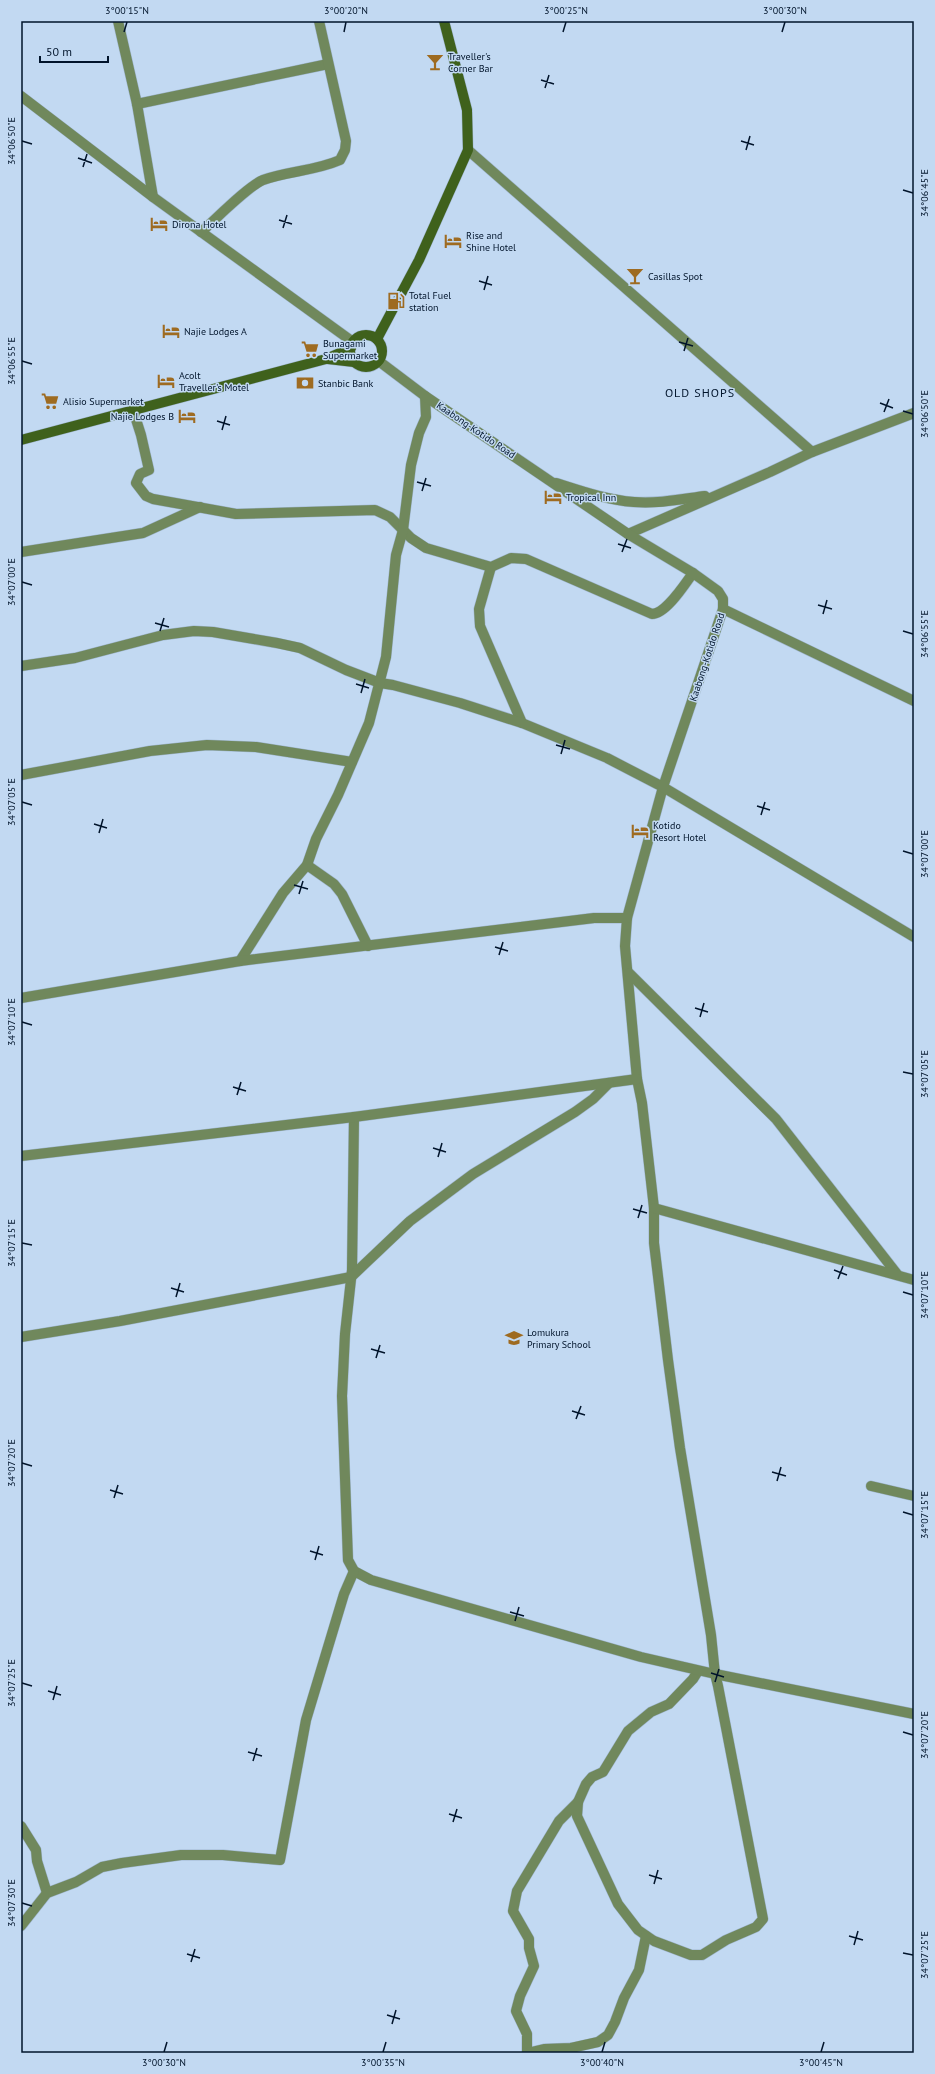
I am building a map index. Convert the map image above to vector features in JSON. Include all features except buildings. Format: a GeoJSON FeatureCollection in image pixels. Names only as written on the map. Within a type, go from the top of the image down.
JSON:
{"type":"FeatureCollection","features":[{"type":"Feature","properties":{"kind":"main road"},"geometry":{"type":"LineString","coordinates":[[377,339],[419,260],[468,150],[467,110],[444,21]]}},
{"type":"Feature","properties":{"kind":"main road"},"geometry":{"type":"LineString","coordinates":[[21,440],[326,359],[352,345],[359,337],[366,335],[377,339],[382,347],[380,362],[367,367],[360,366],[354,362],[326,359]]}},
{"type":"Feature","properties":{"kind":"main road"},"geometry":{"type":"LineString","coordinates":[[352,345],[351,356],[354,362]]}},
{"type":"Feature","properties":{"kind":"street"},"geometry":{"type":"LineString","coordinates":[[118,21],[137,104],[153,197]]}},
{"type":"Feature","properties":{"kind":"street"},"geometry":{"type":"LineString","coordinates":[[201,232],[262,180],[326,166],[340,160],[345,150],[346,141],[319,21]]}},
{"type":"Feature","properties":{"kind":"street"},"geometry":{"type":"LineString","coordinates":[[137,104],[328,64]]}},
{"type":"Feature","properties":{"kind":"street"},"geometry":{"type":"LineString","coordinates":[[21,96],[153,197],[352,345]]}},
{"type":"Feature","properties":{"kind":"street"},"geometry":{"type":"LineString","coordinates":[[468,150],[812,452]]}},
{"type":"Feature","properties":{"kind":"street","name":"Kaabong-Kotido Road"},"geometry":{"type":"LineString","coordinates":[[380,362],[425,396],[628,534],[693,573],[718,591],[723,599],[723,609],[663,787],[627,918],[625,946],[629,973],[636,1079],[642,1103],[654,1208],[654,1243],[680,1448],[711,1635],[715,1674],[763,1919],[756,1927],[726,1940],[702,1955],[691,1955],[678,1951],[646,1936]]}},
{"type":"Feature","properties":{"kind":"street"},"geometry":{"type":"LineString","coordinates":[[240,961],[283,893],[307,865],[316,839],[369,723],[386,656],[396,555],[403,530],[411,465],[419,433],[426,417],[425,396]]}},
{"type":"Feature","properties":{"kind":"street"},"geometry":{"type":"LineString","coordinates":[[133,410],[141,435],[149,470],[140,474],[136,483],[146,496],[153,499],[236,514],[375,510],[390,517],[403,530],[426,548],[491,567],[511,558],[526,559],[656,614],[665,608],[693,573]]}},
{"type":"Feature","properties":{"kind":"street"},"geometry":{"type":"LineString","coordinates":[[628,534],[812,452],[914,413]]}},
{"type":"Feature","properties":{"kind":"street"},"geometry":{"type":"LineString","coordinates":[[554,483],[596,495],[634,502],[665,502],[717,494]]}},
{"type":"Feature","properties":{"kind":"street"},"geometry":{"type":"LineString","coordinates":[[21,552],[143,533],[200,507]]}},
{"type":"Feature","properties":{"kind":"street"},"geometry":{"type":"LineString","coordinates":[[491,567],[479,609],[480,626],[522,723]]}},
{"type":"Feature","properties":{"kind":"street"},"geometry":{"type":"LineString","coordinates":[[723,609],[914,701]]}},
{"type":"Feature","properties":{"kind":"street"},"geometry":{"type":"LineString","coordinates":[[21,666],[75,658],[163,635],[194,631],[213,632],[300,648],[346,670],[380,683],[393,685],[460,703],[522,723],[607,758],[663,787],[914,938]]}},
{"type":"Feature","properties":{"kind":"street"},"geometry":{"type":"LineString","coordinates":[[21,775],[150,751],[207,745],[256,747],[352,762]]}},
{"type":"Feature","properties":{"kind":"street"},"geometry":{"type":"LineString","coordinates":[[307,865],[334,884],[342,894],[368,946]]}},
{"type":"Feature","properties":{"kind":"street"},"geometry":{"type":"LineString","coordinates":[[21,998],[240,961],[594,918],[627,918]]}},
{"type":"Feature","properties":{"kind":"street"},"geometry":{"type":"LineString","coordinates":[[629,973],[776,1119],[897,1274]]}},
{"type":"Feature","properties":{"kind":"street"},"geometry":{"type":"LineString","coordinates":[[21,1156],[354,1117],[636,1079]]}},
{"type":"Feature","properties":{"kind":"street"},"geometry":{"type":"LineString","coordinates":[[21,1337],[128,1319],[351,1277],[410,1221],[472,1174],[574,1112],[593,1099],[609,1083]]}},
{"type":"Feature","properties":{"kind":"street"},"geometry":{"type":"LineString","coordinates":[[354,1117],[351,1277],[342,1396],[348,1560],[354,1571],[371,1580],[698,1671],[914,1714]]}},
{"type":"Feature","properties":{"kind":"street"},"geometry":{"type":"LineString","coordinates":[[654,1208],[897,1274],[914,1280]]}},
{"type":"Feature","properties":{"kind":"street"},"geometry":{"type":"LineString","coordinates":[[871,1486],[914,1496]]}},
{"type":"Feature","properties":{"kind":"street"},"geometry":{"type":"LineString","coordinates":[[21,1926],[47,1893],[76,1882],[102,1867],[181,1855],[223,1855],[280,1860],[306,1720],[344,1594],[354,1571]]}},
{"type":"Feature","properties":{"kind":"street"},"geometry":{"type":"LineString","coordinates":[[578,1802],[558,1821],[517,1891],[514,1900],[513,1911],[529,1939],[529,1948],[534,1966],[520,1996],[516,2011],[527,2034],[527,2053],[544,2049],[571,2048],[598,2042],[608,2035],[615,2022],[624,1998],[639,1970],[646,1936],[638,1930],[615,1897],[580,1823],[577,1810],[578,1802],[586,1784],[592,1777],[603,1772],[628,1731],[651,1712],[669,1704],[693,1679],[698,1671]]}},
{"type":"Feature","properties":{"kind":"street"},"geometry":{"type":"LineString","coordinates":[[21,1826],[36,1850],[37,1861],[47,1893]]}},
{"type":"Feature","properties":{"kind":"place","name":"Traveller's Corner Bar"},"geometry":{"type":"Point","coordinates":[435,62]}},
{"type":"Feature","properties":{"kind":"place","name":"Dirona Hotel"},"geometry":{"type":"Point","coordinates":[159,224]}},
{"type":"Feature","properties":{"kind":"place","name":"Rise and Shine Hotel"},"geometry":{"type":"Point","coordinates":[453,241]}},
{"type":"Feature","properties":{"kind":"place","name":"Casillas Spot"},"geometry":{"type":"Point","coordinates":[635,276]}},
{"type":"Feature","properties":{"kind":"place","name":"Total Fuel station"},"geometry":{"type":"Point","coordinates":[396,301]}},
{"type":"Feature","properties":{"kind":"place","name":"Najie Lodges A"},"geometry":{"type":"Point","coordinates":[171,331]}},
{"type":"Feature","properties":{"kind":"place","name":"Bunagami Supermarket"},"geometry":{"type":"Point","coordinates":[310,349]}},
{"type":"Feature","properties":{"kind":"place","name":"Acolt Traveller's Motel"},"geometry":{"type":"Point","coordinates":[166,381]}},
{"type":"Feature","properties":{"kind":"place","name":"Stanbic Bank"},"geometry":{"type":"Point","coordinates":[305,383]}},
{"type":"Feature","properties":{"kind":"place","name":"Alisio Supermarket"},"geometry":{"type":"Point","coordinates":[50,401]}},
{"type":"Feature","properties":{"kind":"place","name":"Najie Lodges B"},"geometry":{"type":"Point","coordinates":[187,416]}},
{"type":"Feature","properties":{"kind":"place","name":"Tropical Inn"},"geometry":{"type":"Point","coordinates":[553,497]}},
{"type":"Feature","properties":{"kind":"place","name":"Kotido Resort Hotel"},"geometry":{"type":"Point","coordinates":[640,831]}},
{"type":"Feature","properties":{"kind":"place","name":"Lomukura Primary School"},"geometry":{"type":"Point","coordinates":[514,1338]}},
{"type":"Feature","properties":{"kind":"district","name":"OLD SHOPS"},"geometry":{"type":"Point","coordinates":[700,392]}}]}
